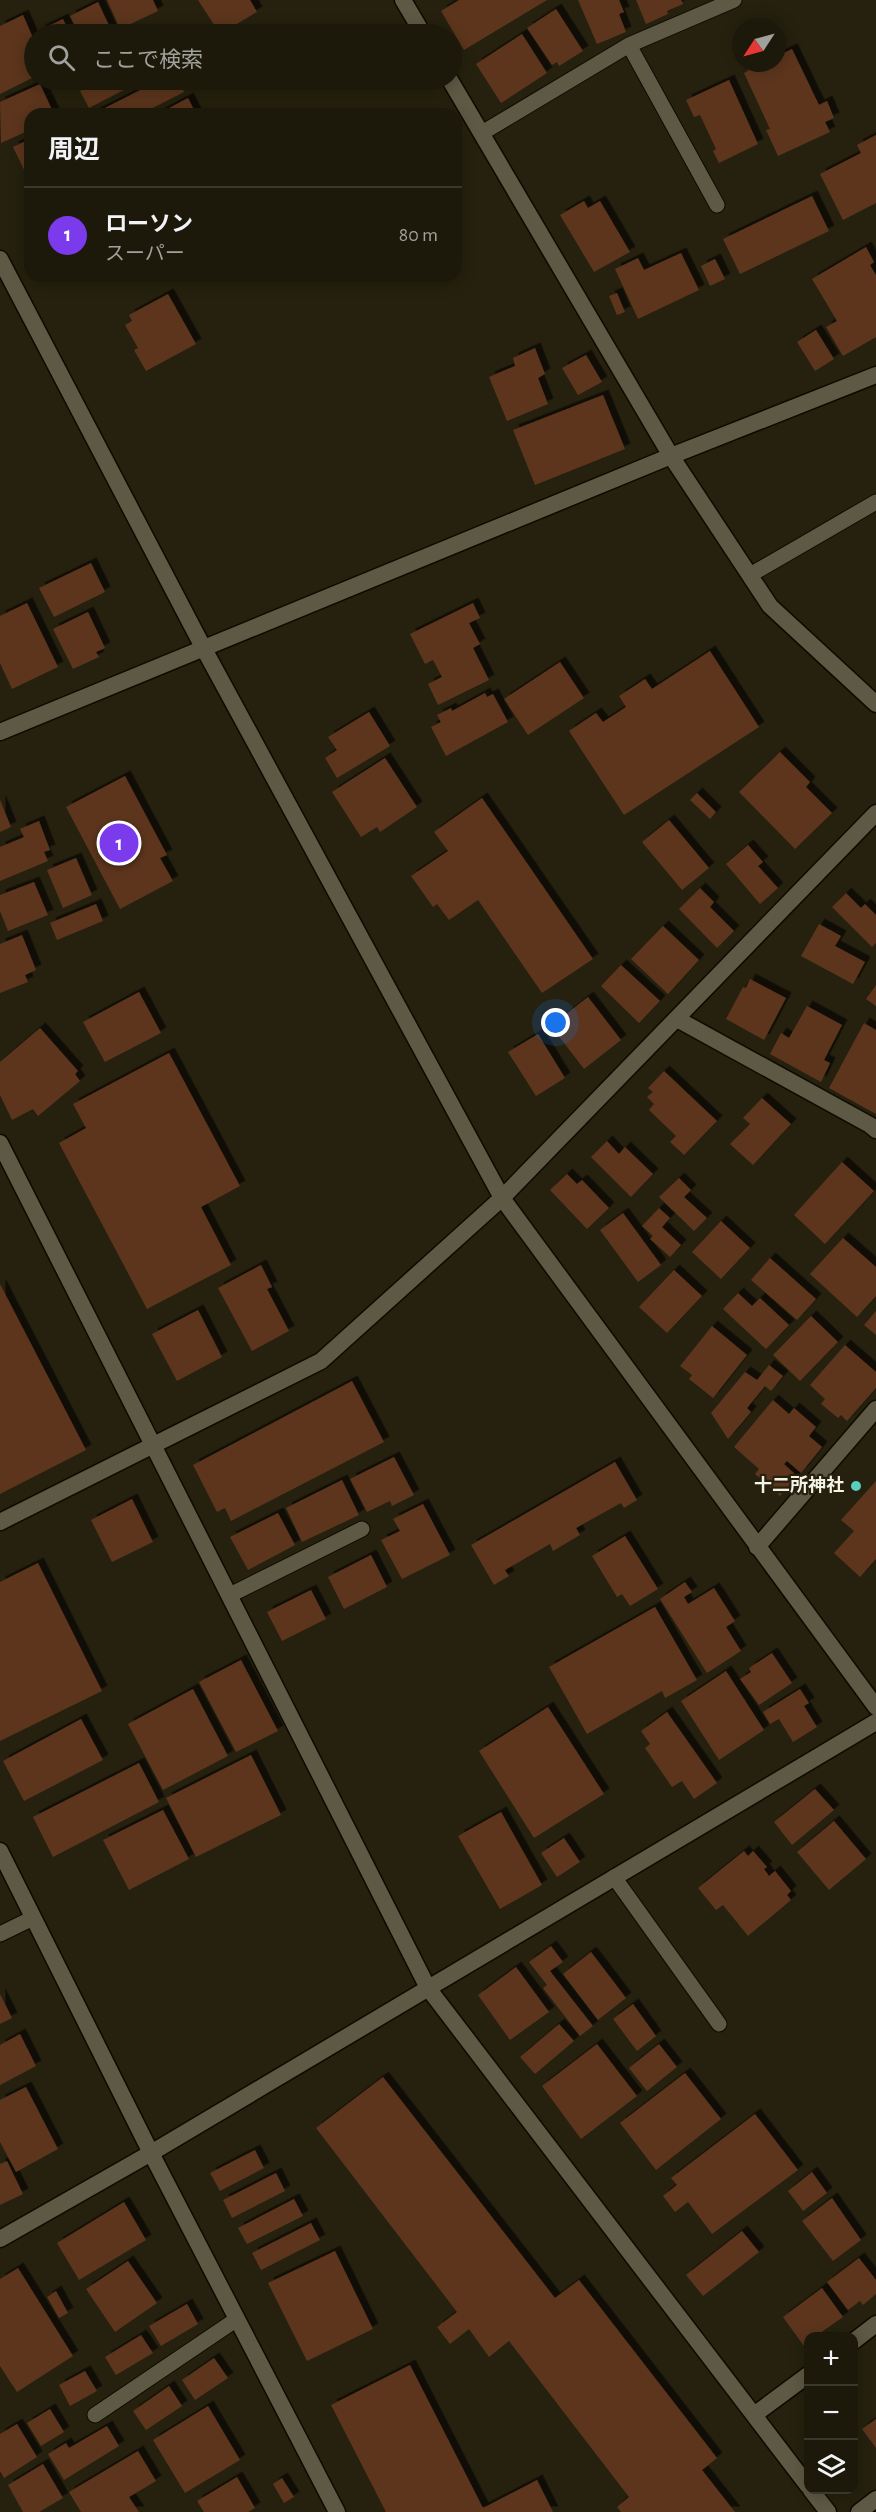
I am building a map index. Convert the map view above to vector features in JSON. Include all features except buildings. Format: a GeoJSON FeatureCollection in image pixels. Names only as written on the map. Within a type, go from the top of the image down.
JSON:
{"type":"FeatureCollection","features":[{"type":"Feature","properties":{"kind":"street"},"geometry":{"type":"LineString","coordinates":[[403,0],[417,24]]}},
{"type":"Feature","properties":{"kind":"street"},"geometry":{"type":"LineString","coordinates":[[456,90],[671,456],[770,606],[876,704]]}},
{"type":"Feature","properties":{"kind":"street"},"geometry":{"type":"LineString","coordinates":[[0,259],[204,649],[502,1198],[876,1707]]}},
{"type":"Feature","properties":{"kind":"street"},"geometry":{"type":"LineString","coordinates":[[0,732],[671,456],[876,375]]}},
{"type":"Feature","properties":{"kind":"street"},"geometry":{"type":"LineString","coordinates":[[0,1522],[321,1361],[502,1198],[876,813]]}},
{"type":"Feature","properties":{"kind":"street"},"geometry":{"type":"LineString","coordinates":[[677,1019],[876,1130]]}},
{"type":"Feature","properties":{"kind":"street"},"geometry":{"type":"LineString","coordinates":[[0,1143],[428,1988],[804,2480]]}},
{"type":"Feature","properties":{"kind":"street"},"geometry":{"type":"LineString","coordinates":[[757,1547],[876,1409]]}},
{"type":"Feature","properties":{"kind":"street"},"geometry":{"type":"LineString","coordinates":[[0,2239],[151,2153],[876,1722]]}},
{"type":"Feature","properties":{"kind":"street"},"geometry":{"type":"LineString","coordinates":[[0,1851],[237,2319],[330,2509]]}},
{"type":"Feature","properties":{"kind":"street"},"geometry":{"type":"LineString","coordinates":[[858,2338],[876,2324]]}},
{"type":"Feature","properties":{"kind":"street"},"geometry":{"type":"LineString","coordinates":[[754,2415],[804,2377]]}},
{"type":"Feature","properties":{"kind":"street"},"geometry":{"type":"LineString","coordinates":[[814,2494],[828,2512]]}},
{"type":"Feature","properties":{"kind":"street"},"geometry":{"type":"LineString","coordinates":[[859,2512],[876,2499]]}},
{"type":"Feature","properties":{"kind":"lane"},"geometry":{"type":"LineString","coordinates":[[482,133],[629,45],[734,0]]}},
{"type":"Feature","properties":{"kind":"lane"},"geometry":{"type":"LineString","coordinates":[[629,45],[717,205]]}},
{"type":"Feature","properties":{"kind":"lane"},"geometry":{"type":"LineString","coordinates":[[750,575],[876,502]]}},
{"type":"Feature","properties":{"kind":"lane"},"geometry":{"type":"LineString","coordinates":[[230,1595],[362,1529]]}},
{"type":"Feature","properties":{"kind":"lane"},"geometry":{"type":"LineString","coordinates":[[614,1877],[719,2024]]}},
{"type":"Feature","properties":{"kind":"lane"},"geometry":{"type":"LineString","coordinates":[[0,1934],[33,1918]]}},
{"type":"Feature","properties":{"kind":"lane"},"geometry":{"type":"LineString","coordinates":[[95,2415],[237,2319]]}},
{"type":"Feature","properties":{"kind":"place","name":"ローソン"},"geometry":{"type":"Point","coordinates":[119,843]}},
{"type":"Feature","properties":{"kind":"place","name":"十二所神社"},"geometry":{"type":"Point","coordinates":[856,1486]}}]}
